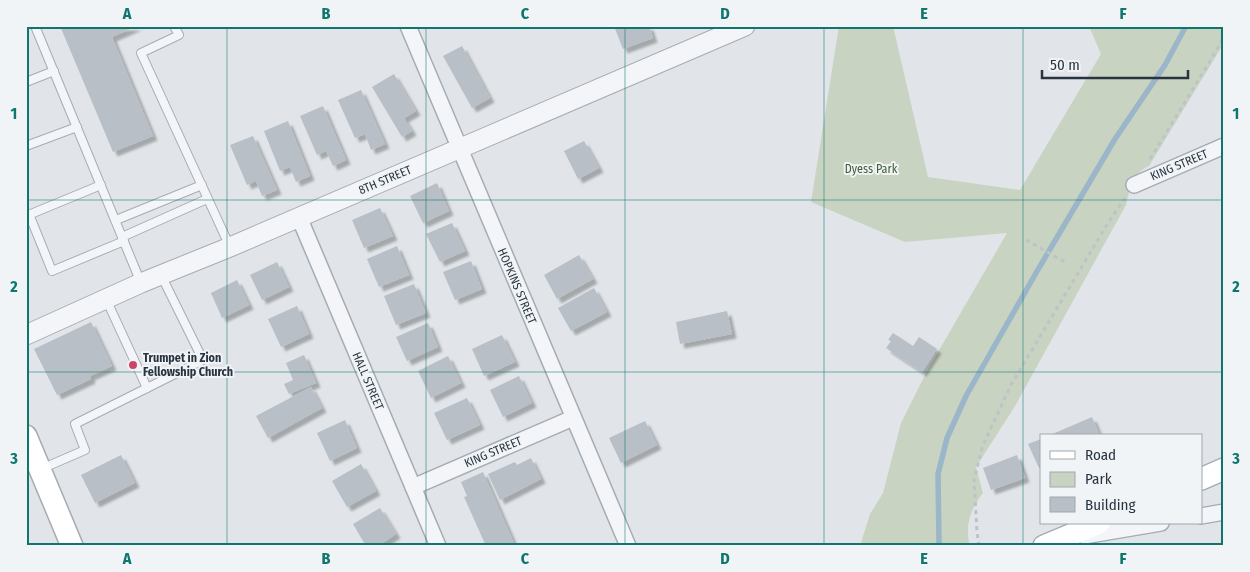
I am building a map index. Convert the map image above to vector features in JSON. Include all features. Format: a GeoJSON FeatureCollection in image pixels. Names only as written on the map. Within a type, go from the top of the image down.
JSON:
{"type":"FeatureCollection","features":[{"type":"Feature","properties":{"kind":"main road"},"geometry":{"type":"LineString","coordinates":[[26,436],[72,546]]}},
{"type":"Feature","properties":{"kind":"main road"},"geometry":{"type":"LineString","coordinates":[[1202,479],[1224,469]]}},
{"type":"Feature","properties":{"kind":"main road"},"geometry":{"type":"LineString","coordinates":[[1051,543],[1097,524]]}},
{"type":"Feature","properties":{"kind":"street","name":"HOPKINS STREET"},"geometry":{"type":"LineString","coordinates":[[408,26],[628,546]]}},
{"type":"Feature","properties":{"kind":"street","name":"8TH STREET"},"geometry":{"type":"LineString","coordinates":[[26,336],[141,283],[230,247],[745,26]]}},
{"type":"Feature","properties":{"kind":"street","name":"KING STREET"},"geometry":{"type":"LineString","coordinates":[[1134,185],[1224,146]]}},
{"type":"Feature","properties":{"kind":"street","name":"HALL STREET"},"geometry":{"type":"LineString","coordinates":[[299,217],[438,546]]}},
{"type":"Feature","properties":{"kind":"street","name":"KING STREET"},"geometry":{"type":"LineString","coordinates":[[413,487],[573,418]]}},
{"type":"Feature","properties":{"kind":"street"},"geometry":{"type":"LineString","coordinates":[[1202,516],[1224,512]]}},
{"type":"Feature","properties":{"kind":"street"},"geometry":{"type":"LineString","coordinates":[[1051,543],[1156,524]]}},
{"type":"Feature","properties":{"kind":"lane"},"geometry":{"type":"LineString","coordinates":[[35,26],[141,283]]}},
{"type":"Feature","properties":{"kind":"lane"},"geometry":{"type":"LineString","coordinates":[[174,26],[179,36],[141,53],[230,247]]}},
{"type":"Feature","properties":{"kind":"lane"},"geometry":{"type":"LineString","coordinates":[[26,82],[54,71]]}},
{"type":"Feature","properties":{"kind":"lane"},"geometry":{"type":"LineString","coordinates":[[26,146],[77,127]]}},
{"type":"Feature","properties":{"kind":"lane"},"geometry":{"type":"LineString","coordinates":[[101,185],[28,215],[52,271],[207,199]]}},
{"type":"Feature","properties":{"kind":"lane"},"geometry":{"type":"LineString","coordinates":[[116,220],[202,185]]}},
{"type":"Feature","properties":{"kind":"lane"},"geometry":{"type":"LineString","coordinates":[[40,470],[84,450],[75,424],[203,360],[161,275]]}},
{"type":"Feature","properties":{"kind":"lane"},"geometry":{"type":"LineString","coordinates":[[106,299],[147,388]]}},
{"type":"Feature","properties":{"kind":"path"},"geometry":{"type":"LineString","coordinates":[[979,546],[974,480],[983,445],[1011,385],[1108,223],[1134,185],[1224,38]]}},
{"type":"Feature","properties":{"kind":"path"},"geometry":{"type":"LineString","coordinates":[[1026,240],[1067,263]]}},
{"type":"Feature","properties":{"kind":"green space","name":"Dyess Park"},"geometry":{"type":"Polygon","coordinates":[[[839,26],[893,26],[928,177],[1020,190],[1101,54],[1089,26],[1224,26],[1224,43],[1149,166],[1135,177],[1126,205],[1015,406],[976,467],[983,493],[972,511],[968,524],[970,546],[860,546],[870,514],[883,493],[901,423],[927,371],[1007,233],[905,242],[811,202],[839,26]]]}},
{"type":"Feature","properties":{"kind":"building"},"geometry":{"type":"Polygon","coordinates":[[[60,26],[137,26],[112,37],[153,136],[113,152],[60,26]]]}},
{"type":"Feature","properties":{"kind":"building"},"geometry":{"type":"Polygon","coordinates":[[[614,26],[649,26],[653,38],[623,49],[614,26]]]}},
{"type":"Feature","properties":{"kind":"building"},"geometry":{"type":"Polygon","coordinates":[[[462,46],[490,98],[472,108],[443,56],[462,46]]]}},
{"type":"Feature","properties":{"kind":"building"},"geometry":{"type":"Polygon","coordinates":[[[394,74],[416,111],[404,118],[412,131],[402,137],[372,87],[394,74]]]}},
{"type":"Feature","properties":{"kind":"building"},"geometry":{"type":"Polygon","coordinates":[[[361,90],[385,144],[371,150],[365,134],[355,138],[338,100],[361,90]]]}},
{"type":"Feature","properties":{"kind":"building"},"geometry":{"type":"Polygon","coordinates":[[[323,106],[346,160],[333,166],[326,151],[317,155],[300,116],[323,106]]]}},
{"type":"Feature","properties":{"kind":"building"},"geometry":{"type":"Polygon","coordinates":[[[288,121],[310,176],[296,182],[290,167],[280,171],[264,131],[288,121]]]}},
{"type":"Feature","properties":{"kind":"building"},"geometry":{"type":"Polygon","coordinates":[[[253,136],[277,190],[262,196],[256,181],[247,185],[230,145],[253,136]]]}},
{"type":"Feature","properties":{"kind":"building"},"geometry":{"type":"Polygon","coordinates":[[[584,141],[599,168],[578,179],[564,151],[584,141]]]}},
{"type":"Feature","properties":{"kind":"building"},"geometry":{"type":"Polygon","coordinates":[[[437,183],[449,211],[423,223],[410,196],[437,183]]]}},
{"type":"Feature","properties":{"kind":"building"},"geometry":{"type":"Polygon","coordinates":[[[380,208],[393,236],[364,248],[352,220],[380,208]]]}},
{"type":"Feature","properties":{"kind":"building"},"geometry":{"type":"Polygon","coordinates":[[[452,223],[465,251],[440,262],[426,234],[452,223]]]}},
{"type":"Feature","properties":{"kind":"building"},"geometry":{"type":"Polygon","coordinates":[[[397,246],[409,275],[379,287],[367,259],[397,246]]]}},
{"type":"Feature","properties":{"kind":"building"},"geometry":{"type":"Polygon","coordinates":[[[579,255],[593,279],[557,299],[544,275],[579,255]]]}},
{"type":"Feature","properties":{"kind":"building"},"geometry":{"type":"Polygon","coordinates":[[[471,261],[482,289],[455,300],[443,272],[471,261]]]}},
{"type":"Feature","properties":{"kind":"building"},"geometry":{"type":"Polygon","coordinates":[[[277,262],[289,287],[262,300],[250,275],[277,262]]]}},
{"type":"Feature","properties":{"kind":"building"},"geometry":{"type":"Polygon","coordinates":[[[237,280],[249,305],[222,318],[211,293],[237,280]]]}},
{"type":"Feature","properties":{"kind":"building"},"geometry":{"type":"Polygon","coordinates":[[[414,284],[426,313],[396,325],[384,296],[414,284]]]}},
{"type":"Feature","properties":{"kind":"building"},"geometry":{"type":"Polygon","coordinates":[[[594,288],[607,312],[571,331],[558,308],[594,288]]]}},
{"type":"Feature","properties":{"kind":"building"},"geometry":{"type":"Polygon","coordinates":[[[297,306],[309,334],[281,347],[268,319],[297,306]]]}},
{"type":"Feature","properties":{"kind":"building"},"geometry":{"type":"Polygon","coordinates":[[[727,311],[732,334],[680,344],[676,322],[727,311]]]}},
{"type":"Feature","properties":{"kind":"building"},"geometry":{"type":"Polygon","coordinates":[[[91,322],[112,366],[90,376],[91,379],[57,395],[34,349],[91,322]]]}},
{"type":"Feature","properties":{"kind":"building"},"geometry":{"type":"Polygon","coordinates":[[[428,323],[438,347],[407,361],[396,337],[428,323]]]}},
{"type":"Feature","properties":{"kind":"building"},"geometry":{"type":"Polygon","coordinates":[[[893,333],[913,346],[919,337],[937,349],[922,372],[886,348],[891,341],[888,340],[893,333]]]}},
{"type":"Feature","properties":{"kind":"building"},"geometry":{"type":"Polygon","coordinates":[[[502,335],[515,362],[484,376],[472,349],[502,335]]]}},
{"type":"Feature","properties":{"kind":"building"},"geometry":{"type":"Polygon","coordinates":[[[304,355],[316,383],[289,394],[284,384],[293,380],[286,363],[304,355]]]}},
{"type":"Feature","properties":{"kind":"building"},"geometry":{"type":"Polygon","coordinates":[[[448,356],[461,383],[431,398],[418,371],[448,356]]]}},
{"type":"Feature","properties":{"kind":"building"},"geometry":{"type":"Polygon","coordinates":[[[519,376],[532,403],[503,417],[490,390],[519,376]]]}},
{"type":"Feature","properties":{"kind":"building"},"geometry":{"type":"Polygon","coordinates":[[[311,387],[322,408],[268,438],[256,416],[311,387]]]}},
{"type":"Feature","properties":{"kind":"building"},"geometry":{"type":"Polygon","coordinates":[[[467,398],[480,425],[447,440],[434,413],[467,398]]]}},
{"type":"Feature","properties":{"kind":"building"},"geometry":{"type":"Polygon","coordinates":[[[1092,417],[1099,434],[1053,434],[1092,417]]]}},
{"type":"Feature","properties":{"kind":"building"},"geometry":{"type":"Polygon","coordinates":[[[345,420],[357,448],[330,461],[317,433],[345,420]]]}},
{"type":"Feature","properties":{"kind":"building"},"geometry":{"type":"Polygon","coordinates":[[[645,421],[657,445],[621,463],[609,438],[645,421]]]}},
{"type":"Feature","properties":{"kind":"building"},"geometry":{"type":"Polygon","coordinates":[[[1040,439],[1039,468],[1028,444],[1040,439]]]}},
{"type":"Feature","properties":{"kind":"building"},"geometry":{"type":"Polygon","coordinates":[[[121,455],[135,483],[95,503],[81,475],[121,455]]]}},
{"type":"Feature","properties":{"kind":"building"},"geometry":{"type":"Polygon","coordinates":[[[1017,455],[1025,478],[991,490],[983,468],[1017,455]]]}},
{"type":"Feature","properties":{"kind":"building"},"geometry":{"type":"Polygon","coordinates":[[[531,458],[541,479],[500,500],[488,474],[515,462],[517,465],[531,458]]]}},
{"type":"Feature","properties":{"kind":"building"},"geometry":{"type":"Polygon","coordinates":[[[361,464],[376,491],[347,507],[332,481],[361,464]]]}},
{"type":"Feature","properties":{"kind":"building"},"geometry":{"type":"Polygon","coordinates":[[[483,472],[515,546],[486,546],[464,497],[467,496],[461,482],[483,472]]]}},
{"type":"Feature","properties":{"kind":"building"},"geometry":{"type":"Polygon","coordinates":[[[380,508],[396,534],[378,546],[366,546],[353,524],[380,508]]]}},
{"type":"Feature","properties":{"kind":"waterway"},"geometry":{"type":"LineString","coordinates":[[939,543],[938,474],[947,438],[966,396],[1115,139],[1165,65],[1186,26]]}},
{"type":"Feature","properties":{"kind":"place","name":"Trumpet in Zion Fellowship Church"},"geometry":{"type":"Point","coordinates":[133,365]}}]}
